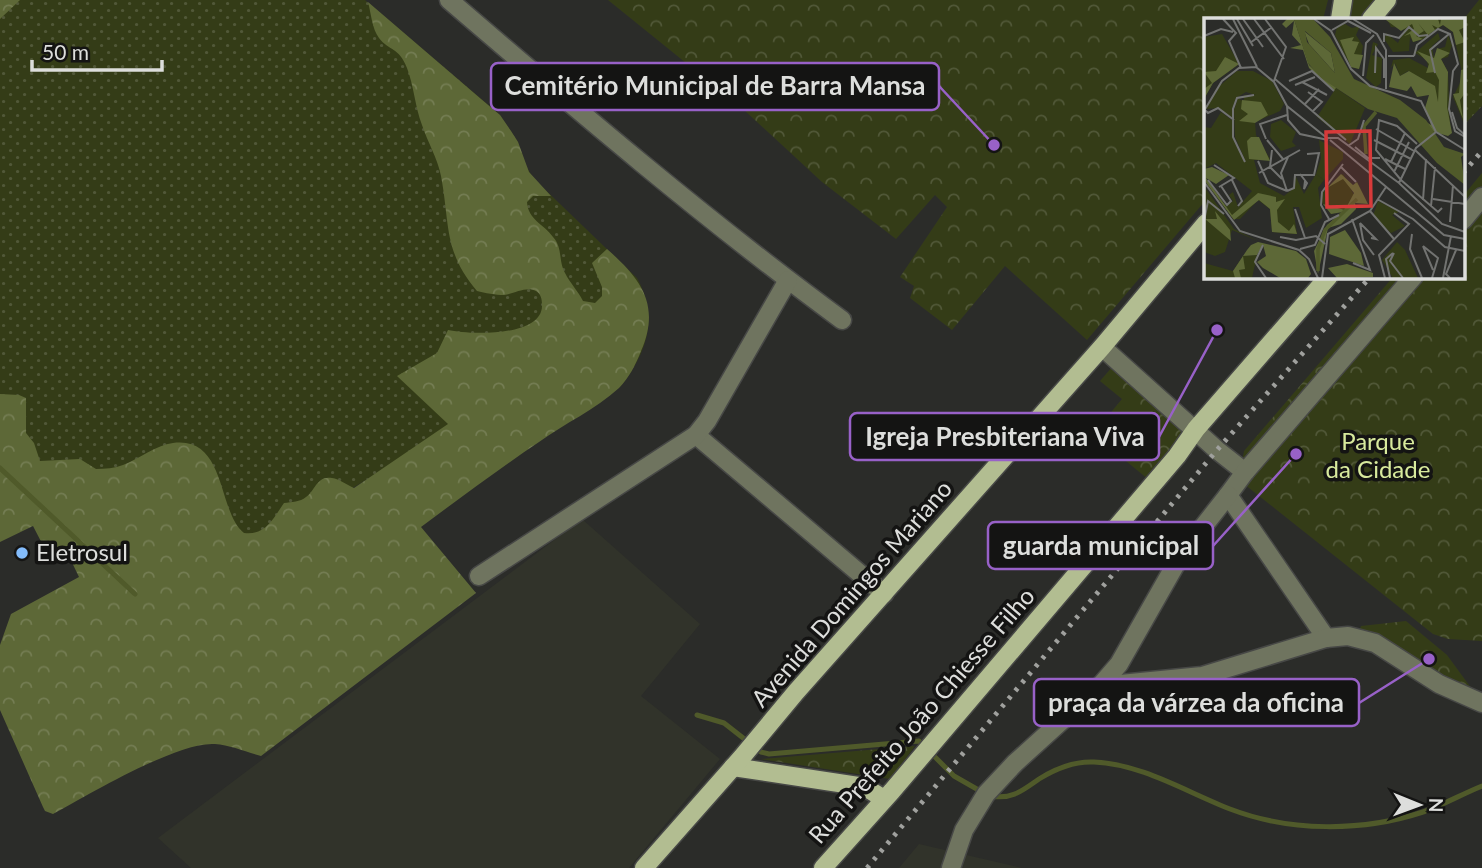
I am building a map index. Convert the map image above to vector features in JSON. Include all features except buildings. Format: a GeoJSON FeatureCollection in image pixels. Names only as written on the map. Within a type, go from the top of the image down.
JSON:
{"type":"FeatureCollection","features":[{"type":"Feature","properties":{"kind":"main road"},"geometry":{"type":"LineString","coordinates":[[1340,18],[1343,0]]}},
{"type":"Feature","properties":{"kind":"main road"},"geometry":{"type":"LineString","coordinates":[[1372,18],[1387,0]]}},
{"type":"Feature","properties":{"kind":"main road","name":"Avenida Domingos Mariano"},"geometry":{"type":"LineString","coordinates":[[644,868],[1102,347],[1204,225]]}},
{"type":"Feature","properties":{"kind":"main road","name":"Rua Prefeito João Chiesse Filho"},"geometry":{"type":"LineString","coordinates":[[823,868],[1327,278]]}},
{"type":"Feature","properties":{"kind":"main road"},"geometry":{"type":"LineString","coordinates":[[738,762],[865,787],[884,799]]}},
{"type":"Feature","properties":{"kind":"street"},"geometry":{"type":"LineString","coordinates":[[449,0],[567,101],[788,280],[842,320]]}},
{"type":"Feature","properties":{"kind":"street"},"geometry":{"type":"LineString","coordinates":[[1464,219],[1482,197]]}},
{"type":"Feature","properties":{"kind":"street"},"geometry":{"type":"LineString","coordinates":[[951,868],[964,830],[986,794],[1015,763],[1100,686],[1119,664],[1181,555],[1245,472],[1412,278]]}},
{"type":"Feature","properties":{"kind":"street"},"geometry":{"type":"LineString","coordinates":[[479,576],[696,435],[707,421],[788,280]]}},
{"type":"Feature","properties":{"kind":"street"},"geometry":{"type":"LineString","coordinates":[[1102,347],[1245,472]]}},
{"type":"Feature","properties":{"kind":"street"},"geometry":{"type":"LineString","coordinates":[[696,435],[884,594]]}},
{"type":"Feature","properties":{"kind":"street"},"geometry":{"type":"LineString","coordinates":[[1228,495],[1326,638]]}},
{"type":"Feature","properties":{"kind":"street"},"geometry":{"type":"LineString","coordinates":[[1100,686],[1202,676],[1326,638],[1360,637],[1375,643],[1439,684],[1482,703]]}},
{"type":"Feature","properties":{"kind":"shaded area"},"geometry":{"type":"Polygon","coordinates":[[[582,519],[700,624],[641,696],[720,759],[629,868],[191,868],[158,838],[582,519]]]}},
{"type":"Feature","properties":{"kind":"shaded area"},"geometry":{"type":"Polygon","coordinates":[[[919,844],[1022,868],[899,868],[919,844]]]}},
{"type":"Feature","properties":{"kind":"green space"},"geometry":{"type":"Polygon","coordinates":[[[0,0],[365,0],[500,115],[518,142],[533,178],[637,278],[644,293],[648,321],[647,335],[637,361],[620,387],[473,408],[374,475],[293,524],[141,567],[0,430],[0,0]]]}},
{"type":"Feature","properties":{"kind":"green space"},"geometry":{"type":"Polygon","coordinates":[[[0,0],[20,0],[0,19],[0,0]]]}},
{"type":"Feature","properties":{"kind":"green space"},"geometry":{"type":"Polygon","coordinates":[[[608,0],[1328,0],[1323,18],[1204,18],[1204,202],[1087,340],[1005,266],[952,330],[910,298],[914,286],[900,277],[947,207],[935,195],[896,239],[822,182],[743,109],[608,0]]]}},
{"type":"Feature","properties":{"kind":"green space"},"geometry":{"type":"Polygon","coordinates":[[[1348,0],[1384,0],[1368,18],[1344,18],[1348,0]]]}},
{"type":"Feature","properties":{"kind":"green space"},"geometry":{"type":"Polygon","coordinates":[[[1479,0],[1482,0],[1482,106],[1464,125],[1464,19],[1479,0]]]}},
{"type":"Feature","properties":{"kind":"green space"},"geometry":{"type":"Polygon","coordinates":[[[368,2],[500,115],[518,142],[529,172],[551,196],[533,196],[527,202],[528,208],[533,218],[556,241],[565,273],[583,301],[595,303],[602,296],[602,287],[592,263],[607,249],[638,282],[648,306],[649,320],[641,351],[626,380],[610,396],[524,452],[421,527],[476,593],[261,756],[221,745],[199,745],[133,771],[53,814],[45,811],[0,710],[0,645],[11,614],[79,577],[65,548],[48,555],[33,526],[0,542],[0,394],[26,398],[26,433],[34,443],[40,461],[80,459],[96,469],[106,469],[123,465],[167,444],[190,444],[203,451],[212,463],[235,523],[244,533],[258,532],[268,525],[284,503],[304,499],[323,479],[335,479],[354,488],[448,424],[397,376],[437,353],[448,330],[472,333],[504,331],[531,323],[539,315],[542,301],[536,291],[524,290],[504,295],[477,291],[458,263],[450,236],[439,169],[420,118],[407,68],[401,56],[377,34],[368,2]]]}},
{"type":"Feature","properties":{"kind":"green space","name":"Parque da Cidade"},"geometry":{"type":"Polygon","coordinates":[[[1482,173],[1482,641],[1448,639],[1433,634],[1239,480],[1244,451],[1392,278],[1464,278],[1464,195],[1482,173]]]}},
{"type":"Feature","properties":{"kind":"green space"},"geometry":{"type":"Polygon","coordinates":[[[1113,366],[1195,434],[1154,484],[1093,434],[1122,399],[1100,381],[1113,366]]]}},
{"type":"Feature","properties":{"kind":"green space"},"geometry":{"type":"Polygon","coordinates":[[[1406,621],[1447,655],[1477,696],[1358,635],[1361,626],[1406,621]]]}},
{"type":"Feature","properties":{"kind":"green space"},"geometry":{"type":"Polygon","coordinates":[[[915,746],[890,779],[761,759],[915,746]]]}},
{"type":"Feature","properties":{"kind":"waterway"},"geometry":{"type":"LineString","coordinates":[[0,468],[135,594]]}},
{"type":"Feature","properties":{"kind":"waterway"},"geometry":{"type":"LineString","coordinates":[[697,715],[724,723],[761,752],[769,754],[919,741],[954,776],[982,792]]}},
{"type":"Feature","properties":{"kind":"waterway"},"geometry":{"type":"LineString","coordinates":[[991,796],[1005,797],[1058,769],[1072,764],[1094,762],[1147,773],[1253,817],[1326,827],[1400,819],[1482,786]]}},
{"type":"Feature","properties":{"kind":"railway"},"geometry":{"type":"LineString","coordinates":[[1464,172],[1482,151]]}},
{"type":"Feature","properties":{"kind":"railway"},"geometry":{"type":"LineString","coordinates":[[867,868],[1217,450],[1369,278]]}},
{"type":"Feature","properties":{"kind":"place","name":"Cemitério Municipal de Barra Mansa"},"geometry":{"type":"Point","coordinates":[994,145]}},
{"type":"Feature","properties":{"kind":"place","name":"Igreja Presbiteriana Viva"},"geometry":{"type":"Point","coordinates":[1217,330]}},
{"type":"Feature","properties":{"kind":"place","name":"guarda municipal"},"geometry":{"type":"Point","coordinates":[1296,454]}},
{"type":"Feature","properties":{"kind":"place","name":"Eletrosul"},"geometry":{"type":"Point","coordinates":[22,553]}},
{"type":"Feature","properties":{"kind":"place","name":"praça da várzea da oficina"},"geometry":{"type":"Point","coordinates":[1429,659]}}]}
